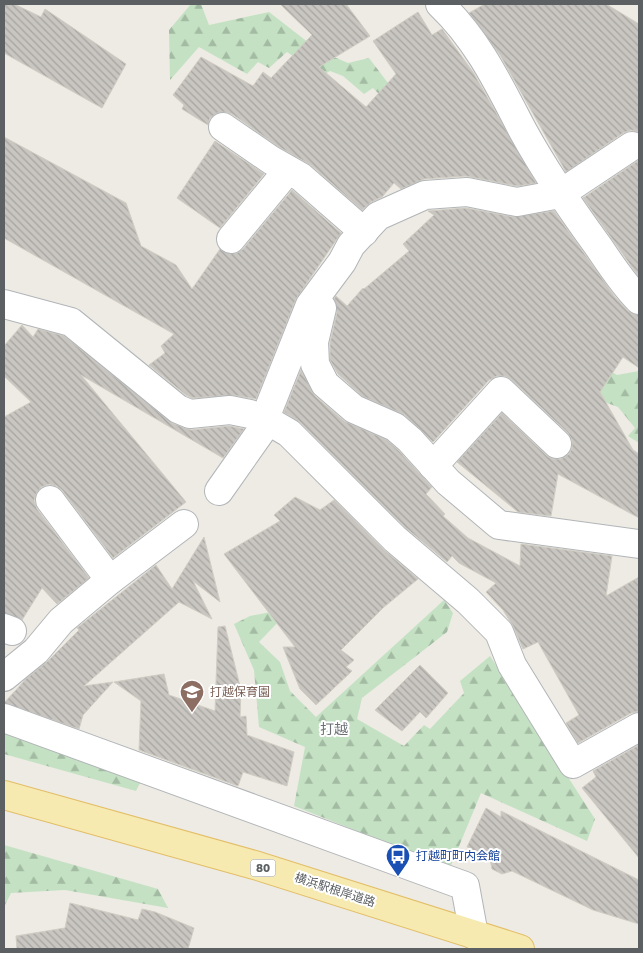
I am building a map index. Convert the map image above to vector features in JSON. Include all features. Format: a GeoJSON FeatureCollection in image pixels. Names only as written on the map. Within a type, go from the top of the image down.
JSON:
{"type":"FeatureCollection","features":[{"type":"Feature","properties":{"kind":"main road","name":"横浜駅根岸道路"},"geometry":{"type":"LineString","coordinates":[[4,795],[258,866],[520,949]]}},
{"type":"Feature","properties":{"kind":"street"},"geometry":{"type":"LineString","coordinates":[[440,4],[457,20],[490,66],[524,132],[560,194],[622,283],[639,300]]}},
{"type":"Feature","properties":{"kind":"street"},"geometry":{"type":"LineString","coordinates":[[223,127],[301,177],[364,232]]}},
{"type":"Feature","properties":{"kind":"street"},"geometry":{"type":"LineString","coordinates":[[219,491],[264,427],[265,419],[308,310],[351,245],[378,216],[425,194],[467,192],[517,202],[560,194],[632,146]]}},
{"type":"Feature","properties":{"kind":"street"},"geometry":{"type":"LineString","coordinates":[[231,240],[288,170]]}},
{"type":"Feature","properties":{"kind":"street"},"geometry":{"type":"LineString","coordinates":[[321,290],[323,305],[314,342],[315,364],[325,384],[354,409],[395,427],[448,482],[499,525],[639,544]]}},
{"type":"Feature","properties":{"kind":"street"},"geometry":{"type":"LineString","coordinates":[[4,304],[71,322],[178,410],[190,414],[230,410],[265,419],[289,434],[394,539],[487,619],[499,632],[512,665],[573,764],[639,727]]}},
{"type":"Feature","properties":{"kind":"street"},"geometry":{"type":"LineString","coordinates":[[433,466],[501,391],[557,444]]}},
{"type":"Feature","properties":{"kind":"street"},"geometry":{"type":"LineString","coordinates":[[50,500],[110,580]]}},
{"type":"Feature","properties":{"kind":"street"},"geometry":{"type":"LineString","coordinates":[[4,677],[36,651],[61,621],[110,580],[184,524]]}},
{"type":"Feature","properties":{"kind":"street"},"geometry":{"type":"LineString","coordinates":[[4,718],[465,886],[474,935]]}},
{"type":"Feature","properties":{"kind":"green space"},"geometry":{"type":"Polygon","coordinates":[[[191,4],[201,4],[209,25],[269,12],[318,50],[348,63],[369,58],[413,116],[407,123],[373,88],[364,94],[343,76],[330,71],[322,76],[287,52],[269,68],[258,62],[247,74],[199,47],[170,80],[169,30],[191,4]]]}},
{"type":"Feature","properties":{"kind":"green space"},"geometry":{"type":"Polygon","coordinates":[[[564,343],[617,375],[639,371],[639,443],[628,436],[635,428],[618,407],[607,403],[587,385],[564,343]]]}},
{"type":"Feature","properties":{"kind":"green space"},"geometry":{"type":"Polygon","coordinates":[[[444,600],[453,613],[447,632],[362,698],[357,719],[404,746],[424,725],[430,729],[464,693],[460,681],[490,656],[595,819],[587,841],[481,793],[450,868],[294,806],[305,747],[259,727],[254,670],[234,624],[250,616],[276,611],[281,619],[259,642],[280,662],[290,691],[316,717],[444,600]]]}},
{"type":"Feature","properties":{"kind":"green space"},"geometry":{"type":"Polygon","coordinates":[[[4,730],[142,779],[136,791],[4,754],[4,730]]]}},
{"type":"Feature","properties":{"kind":"green space"},"geometry":{"type":"Polygon","coordinates":[[[4,845],[158,889],[168,908],[65,890],[11,893],[4,907],[4,845]]]}},
{"type":"Feature","properties":{"kind":"building"},"geometry":{"type":"Polygon","coordinates":[[[4,4],[14,4],[41,17],[45,9],[126,64],[102,108],[4,53],[4,4]]]}},
{"type":"Feature","properties":{"kind":"building"},"geometry":{"type":"Polygon","coordinates":[[[280,4],[346,4],[370,36],[319,67],[366,107],[396,74],[373,41],[418,12],[432,35],[442,29],[473,72],[536,183],[517,186],[466,176],[424,179],[401,189],[394,183],[382,197],[371,202],[362,210],[311,165],[279,147],[232,114],[225,112],[217,113],[210,118],[208,125],[182,109],[184,105],[173,95],[201,57],[253,86],[263,72],[271,78],[312,35],[280,4]]]}},
{"type":"Feature","properties":{"kind":"building"},"geometry":{"type":"Polygon","coordinates":[[[485,4],[606,4],[639,24],[639,132],[631,130],[623,133],[566,172],[500,55],[469,13],[485,4]]]}},
{"type":"Feature","properties":{"kind":"building"},"geometry":{"type":"Polygon","coordinates":[[[4,137],[126,203],[141,246],[176,265],[192,289],[220,249],[229,254],[237,253],[243,249],[292,190],[341,233],[296,299],[256,399],[233,395],[192,398],[186,395],[149,365],[165,353],[161,346],[174,334],[4,238],[4,137]]]}},
{"type":"Feature","properties":{"kind":"building"},"geometry":{"type":"Polygon","coordinates":[[[215,141],[264,174],[220,228],[177,198],[215,141]]]}},
{"type":"Feature","properties":{"kind":"building"},"geometry":{"type":"Polygon","coordinates":[[[639,160],[639,277],[583,198],[639,160]]]}},
{"type":"Feature","properties":{"kind":"building"},"geometry":{"type":"Polygon","coordinates":[[[466,208],[514,217],[554,211],[615,297],[628,311],[639,315],[639,368],[623,357],[600,392],[633,450],[639,454],[639,518],[558,474],[551,516],[518,512],[457,462],[502,413],[547,456],[553,459],[561,459],[569,454],[572,448],[572,440],[568,433],[512,380],[505,376],[497,376],[489,380],[433,442],[405,415],[362,396],[338,374],[330,360],[330,343],[337,312],[334,299],[336,296],[347,306],[363,288],[409,251],[403,244],[434,215],[428,211],[466,208]]]}},
{"type":"Feature","properties":{"kind":"building"},"geometry":{"type":"Polygon","coordinates":[[[22,325],[33,337],[38,329],[64,336],[172,423],[191,430],[229,426],[244,429],[223,458],[81,375],[186,502],[113,558],[62,490],[57,486],[49,484],[41,487],[34,501],[37,509],[89,578],[57,604],[42,588],[22,620],[4,613],[4,417],[31,402],[4,376],[4,346],[22,325]]]}},
{"type":"Feature","properties":{"kind":"building"},"geometry":{"type":"Polygon","coordinates":[[[301,370],[315,396],[344,421],[387,440],[399,451],[432,487],[426,494],[445,514],[443,516],[468,538],[520,566],[521,544],[612,556],[606,596],[639,577],[639,711],[631,713],[578,743],[566,723],[579,715],[538,642],[523,649],[513,626],[503,610],[486,592],[496,583],[459,563],[452,556],[447,562],[406,528],[300,422],[284,412],[301,370]]]}},
{"type":"Feature","properties":{"kind":"building"},"geometry":{"type":"Polygon","coordinates":[[[295,497],[320,510],[334,500],[384,550],[418,579],[384,607],[341,650],[354,660],[346,667],[352,671],[316,705],[300,689],[283,647],[295,647],[224,554],[280,521],[274,515],[295,497]]]}},
{"type":"Feature","properties":{"kind":"building"},"geometry":{"type":"Polygon","coordinates":[[[204,537],[220,602],[193,581],[212,619],[179,602],[84,686],[113,682],[83,715],[79,729],[4,703],[26,679],[48,661],[79,630],[77,628],[156,565],[172,589],[204,537]]]}},
{"type":"Feature","properties":{"kind":"building"},"geometry":{"type":"Polygon","coordinates":[[[225,626],[241,690],[240,717],[246,716],[247,735],[294,752],[287,786],[243,772],[238,786],[139,750],[141,701],[114,682],[164,674],[169,695],[215,711],[218,627],[225,626]]]}},
{"type":"Feature","properties":{"kind":"building"},"geometry":{"type":"Polygon","coordinates":[[[420,665],[448,693],[426,718],[420,712],[402,731],[375,710],[420,665]]]}},
{"type":"Feature","properties":{"kind":"building"},"geometry":{"type":"Polygon","coordinates":[[[639,745],[639,858],[582,788],[596,777],[593,771],[639,745]]]}},
{"type":"Feature","properties":{"kind":"building"},"geometry":{"type":"Polygon","coordinates":[[[486,808],[501,817],[501,811],[639,880],[639,924],[593,910],[512,871],[502,874],[492,869],[490,859],[467,847],[486,808]]]}},
{"type":"Feature","properties":{"kind":"building"},"geometry":{"type":"Polygon","coordinates":[[[70,903],[138,920],[142,909],[155,912],[194,928],[188,949],[17,949],[16,936],[65,928],[70,903]]]}},
{"type":"Feature","properties":{"kind":"place","name":"打越保育園"},"geometry":{"type":"Point","coordinates":[192,713]}},
{"type":"Feature","properties":{"kind":"place","name":"打越町町内会館"},"geometry":{"type":"Point","coordinates":[398,877]}},
{"type":"Feature","properties":{"kind":"district","name":"打越"},"geometry":{"type":"Point","coordinates":[334,729]}}]}
